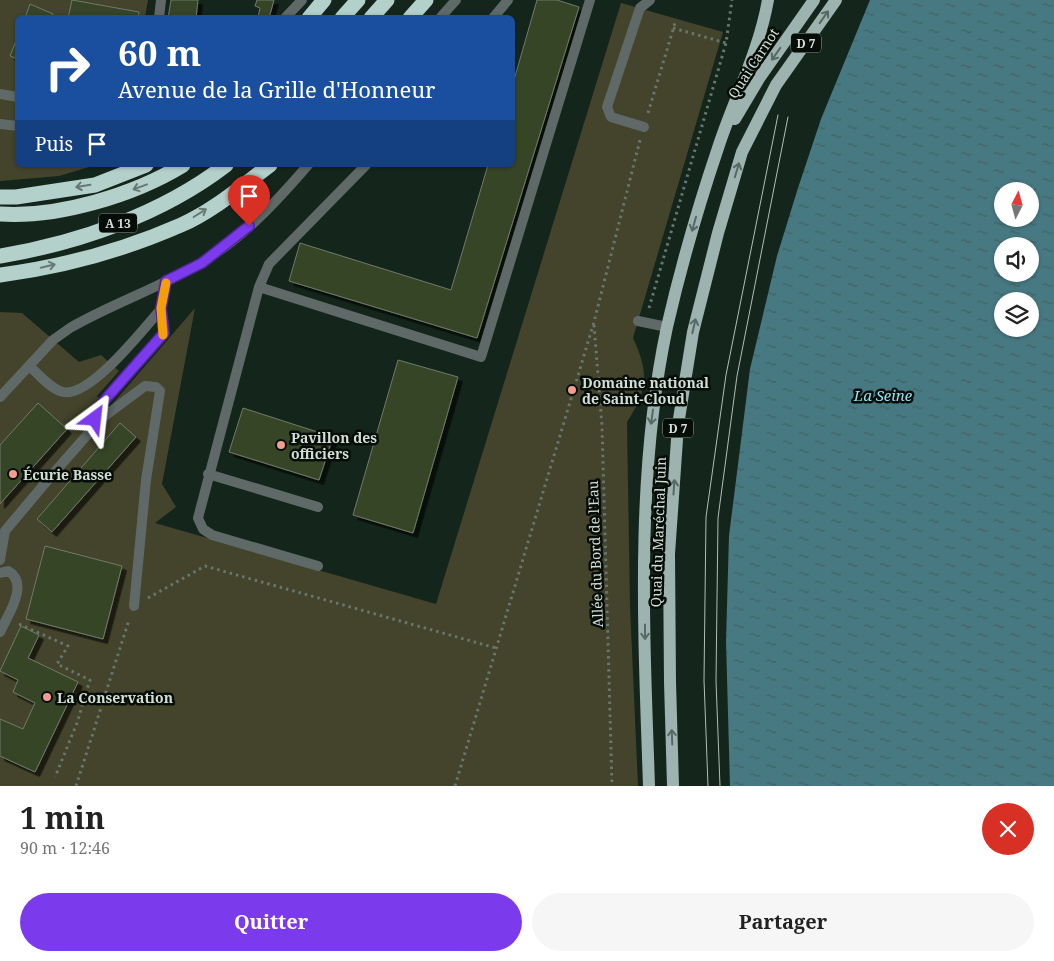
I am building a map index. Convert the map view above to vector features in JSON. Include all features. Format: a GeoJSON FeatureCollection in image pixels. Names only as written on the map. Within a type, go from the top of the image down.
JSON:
{"type":"FeatureCollection","features":[{"type":"Feature","properties":{"kind":"highway"},"geometry":{"type":"LineString","coordinates":[[312,15],[324,0]]}},
{"type":"Feature","properties":{"kind":"highway"},"geometry":{"type":"LineString","coordinates":[[345,15],[358,0]]}},
{"type":"Feature","properties":{"kind":"highway"},"geometry":{"type":"LineString","coordinates":[[374,15],[387,0]]}},
{"type":"Feature","properties":{"kind":"highway"},"geometry":{"type":"LineString","coordinates":[[413,15],[426,0]]}},
{"type":"Feature","properties":{"kind":"highway"},"geometry":{"type":"LineString","coordinates":[[0,197],[16,197],[95,184],[141,167]]}},
{"type":"Feature","properties":{"kind":"highway","name":"A 13"},"geometry":{"type":"LineString","coordinates":[[0,214],[18,216],[100,202],[159,180],[180,167]]}},
{"type":"Feature","properties":{"kind":"highway","name":"A 13"},"geometry":{"type":"LineString","coordinates":[[0,256],[23,253],[107,228],[170,201],[223,167]]}},
{"type":"Feature","properties":{"kind":"highway"},"geometry":{"type":"LineString","coordinates":[[0,275],[25,272],[113,250],[182,224],[233,193],[267,167]]}},
{"type":"Feature","properties":{"kind":"main road","name":"D 7"},"geometry":{"type":"LineString","coordinates":[[719,144],[763,28],[768,0]]}},
{"type":"Feature","properties":{"kind":"main road","name":"Quai Carnot"},"geometry":{"type":"LineString","coordinates":[[719,144],[760,77],[814,0]]}},
{"type":"Feature","properties":{"kind":"main road","name":"Quai du Maréchal Juin"},"geometry":{"type":"LineString","coordinates":[[673,786],[669,554],[678,425],[693,332],[718,233],[742,152],[776,86],[836,0]]}},
{"type":"Feature","properties":{"kind":"main road","name":"Quai du Maréchal Juin"},"geometry":{"type":"LineString","coordinates":[[649,786],[645,547],[651,422],[667,327],[719,144]]}},
{"type":"Feature","properties":{"kind":"street"},"geometry":{"type":"LineString","coordinates":[[158,15],[161,0]]}},
{"type":"Feature","properties":{"kind":"street"},"geometry":{"type":"LineString","coordinates":[[288,15],[302,0]]}},
{"type":"Feature","properties":{"kind":"street"},"geometry":{"type":"LineString","coordinates":[[443,15],[456,0]]}},
{"type":"Feature","properties":{"kind":"street"},"geometry":{"type":"LineString","coordinates":[[496,15],[508,0]]}},
{"type":"Feature","properties":{"kind":"street"},"geometry":{"type":"LineString","coordinates":[[259,287],[481,357],[590,0]]}},
{"type":"Feature","properties":{"kind":"street"},"geometry":{"type":"LineString","coordinates":[[644,127],[612,117],[608,107],[640,8],[650,0]]}},
{"type":"Feature","properties":{"kind":"street"},"geometry":{"type":"LineString","coordinates":[[0,94],[15,96]]}},
{"type":"Feature","properties":{"kind":"street"},"geometry":{"type":"LineString","coordinates":[[0,124],[15,126]]}},
{"type":"Feature","properties":{"kind":"street"},"geometry":{"type":"LineString","coordinates":[[0,397],[53,340],[70,328],[202,263],[226,246],[272,206],[306,167]]}},
{"type":"Feature","properties":{"kind":"street"},"geometry":{"type":"LineString","coordinates":[[318,566],[212,535],[203,529],[198,518],[208,474],[259,287],[269,264],[364,167]]}},
{"type":"Feature","properties":{"kind":"street"},"geometry":{"type":"LineString","coordinates":[[86,436],[103,402],[164,333],[161,308],[166,281]]}},
{"type":"Feature","properties":{"kind":"street"},"geometry":{"type":"LineString","coordinates":[[29,366],[55,389],[72,392],[80,389],[103,371],[161,308]]}},
{"type":"Feature","properties":{"kind":"street"},"geometry":{"type":"LineString","coordinates":[[642,322],[667,327]]}},
{"type":"Feature","properties":{"kind":"street"},"geometry":{"type":"LineString","coordinates":[[0,560],[5,532],[102,418],[145,386],[156,387],[160,391],[146,480],[134,606]]}},
{"type":"Feature","properties":{"kind":"street"},"geometry":{"type":"LineString","coordinates":[[208,474],[318,507]]}},
{"type":"Feature","properties":{"kind":"street"},"geometry":{"type":"LineString","coordinates":[[0,573],[3,570],[8,571],[15,574],[18,580],[16,597],[0,632]]}},
{"type":"Feature","properties":{"kind":"path"},"geometry":{"type":"LineString","coordinates":[[642,322],[726,43],[732,0]]}},
{"type":"Feature","properties":{"kind":"path"},"geometry":{"type":"LineString","coordinates":[[455,786],[594,322],[644,127],[675,23]]}},
{"type":"Feature","properties":{"kind":"path"},"geometry":{"type":"LineString","coordinates":[[673,28],[726,43]]}},
{"type":"Feature","properties":{"kind":"path","name":"Allée du Bord de l'Eau"},"geometry":{"type":"LineString","coordinates":[[594,322],[602,426],[612,786]]}},
{"type":"Feature","properties":{"kind":"path"},"geometry":{"type":"LineString","coordinates":[[76,786],[134,606],[205,566],[496,648]]}},
{"type":"Feature","properties":{"kind":"path"},"geometry":{"type":"LineString","coordinates":[[7,618],[68,646],[57,664],[90,680],[77,723],[55,777]]}},
{"type":"Feature","properties":{"kind":"shaded area"},"geometry":{"type":"Polygon","coordinates":[[[0,0],[148,0],[145,15],[15,15],[15,167],[89,167],[59,176],[0,181],[0,0]]]}},
{"type":"Feature","properties":{"kind":"shaded area","name":"Domaine national de Saint-Cloud"},"geometry":{"type":"Polygon","coordinates":[[[621,3],[723,32],[633,338],[644,371],[644,381],[639,400],[627,422],[630,606],[638,786],[0,786],[0,312],[22,313],[79,362],[101,355],[119,371],[97,396],[109,408],[195,308],[162,484],[176,507],[155,523],[436,604],[621,3]]]}},
{"type":"Feature","properties":{"kind":"water","name":"La Seine"},"geometry":{"type":"Polygon","coordinates":[[[870,0],[1054,0],[1054,786],[730,786],[726,641],[729,536],[750,369],[777,256],[821,119],[870,0]]]}},
{"type":"Feature","properties":{"kind":"building"},"geometry":{"type":"Polygon","coordinates":[[[72,0],[139,12],[138,15],[69,15],[72,0]]]}},
{"type":"Feature","properties":{"kind":"building"},"geometry":{"type":"Polygon","coordinates":[[[171,0],[198,0],[196,15],[168,15],[171,0]]]}},
{"type":"Feature","properties":{"kind":"building"},"geometry":{"type":"Polygon","coordinates":[[[257,0],[274,0],[270,15],[258,15],[260,8],[255,6],[257,0]]]}},
{"type":"Feature","properties":{"kind":"building"},"geometry":{"type":"Polygon","coordinates":[[[537,0],[557,0],[579,7],[477,338],[289,281],[300,243],[451,290],[487,167],[515,167],[515,77],[537,0]]]}},
{"type":"Feature","properties":{"kind":"building"},"geometry":{"type":"Polygon","coordinates":[[[30,4],[53,14],[53,15],[26,15],[30,4]]]}},
{"type":"Feature","properties":{"kind":"building"},"geometry":{"type":"Polygon","coordinates":[[[15,44],[15,58],[10,56],[15,44]]]}},
{"type":"Feature","properties":{"kind":"building"},"geometry":{"type":"Polygon","coordinates":[[[398,360],[458,377],[413,533],[353,515],[398,360]]]}},
{"type":"Feature","properties":{"kind":"building","name":"Écurie Basse"},"geometry":{"type":"Polygon","coordinates":[[[38,403],[67,429],[0,504],[0,445],[38,403]]]}},
{"type":"Feature","properties":{"kind":"building","name":"Pavillon des officiers"},"geometry":{"type":"Polygon","coordinates":[[[243,408],[333,437],[319,480],[229,452],[243,408]]]}},
{"type":"Feature","properties":{"kind":"building"},"geometry":{"type":"Polygon","coordinates":[[[120,423],[136,437],[52,532],[37,519],[120,423]]]}},
{"type":"Feature","properties":{"kind":"building"},"geometry":{"type":"Polygon","coordinates":[[[45,546],[122,566],[103,639],[26,619],[45,546]]]}},
{"type":"Feature","properties":{"kind":"building","name":"La Conservation"},"geometry":{"type":"Polygon","coordinates":[[[21,626],[39,635],[28,658],[78,682],[35,772],[0,756],[0,719],[23,729],[35,703],[13,692],[18,680],[0,671],[21,626]]]}},
{"type":"Feature","properties":{"kind":"tram line"},"geometry":{"type":"LineString","coordinates":[[708,786],[704,680],[706,517],[726,375],[778,115]]}},
{"type":"Feature","properties":{"kind":"tram line"},"geometry":{"type":"LineString","coordinates":[[720,786],[716,681],[718,518],[737,376],[788,117]]}},
{"type":"Feature","properties":{"kind":"slow traffic"},"geometry":{"type":"LineString","coordinates":[[163,335],[161,308],[166,283]]}},
{"type":"Feature","properties":{"kind":"place","name":"Domaine national de Saint-Cloud"},"geometry":{"type":"Point","coordinates":[572,390]}},
{"type":"Feature","properties":{"kind":"place","name":"Pavillon des officiers"},"geometry":{"type":"Point","coordinates":[281,445]}},
{"type":"Feature","properties":{"kind":"place","name":"Écurie Basse"},"geometry":{"type":"Point","coordinates":[13,474]}},
{"type":"Feature","properties":{"kind":"place","name":"La Conservation"},"geometry":{"type":"Point","coordinates":[47,697]}},
{"type":"Feature","properties":{"kind":"route"},"geometry":{"type":"LineString","coordinates":[[95,419],[103,402],[164,333],[161,308],[166,281],[202,263],[249,226]]}}]}
